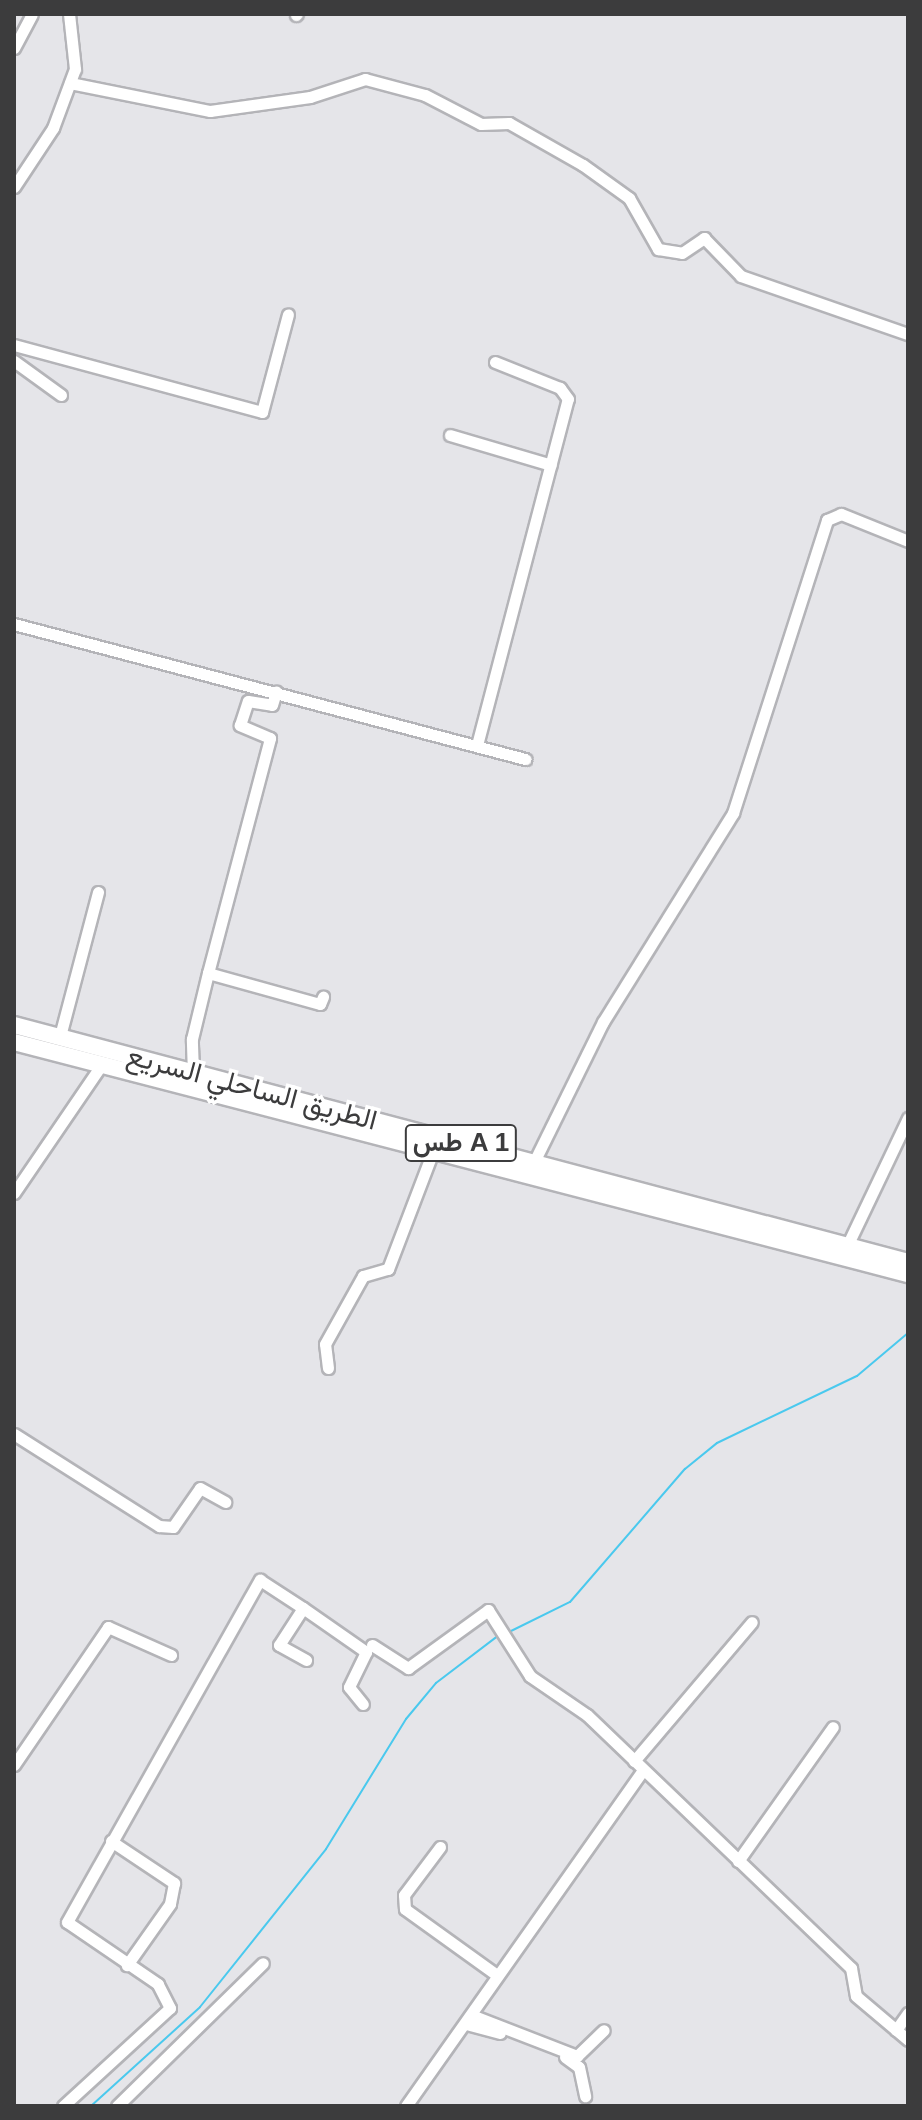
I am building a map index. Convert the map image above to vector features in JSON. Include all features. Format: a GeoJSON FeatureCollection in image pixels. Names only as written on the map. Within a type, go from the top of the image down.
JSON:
{"type":"FeatureCollection","features":[{"type":"Feature","properties":{"kind":"highway","name":"الطريق الساحلي السريع"},"geometry":{"type":"LineString","coordinates":[[14,1025],[908,1262]]}},
{"type":"Feature","properties":{"kind":"highway","name":"الطريق الساحلي السريع"},"geometry":{"type":"LineString","coordinates":[[14,1042],[908,1274]]}},
{"type":"Feature","properties":{"kind":"street"},"geometry":{"type":"LineString","coordinates":[[14,47],[32,14]]}},
{"type":"Feature","properties":{"kind":"street"},"geometry":{"type":"LineString","coordinates":[[14,187],[53,128],[70,83],[76,52],[69,14]]}},
{"type":"Feature","properties":{"kind":"street"},"geometry":{"type":"LineString","coordinates":[[70,83],[210,111],[310,97],[365,79],[425,95],[481,124],[509,123],[583,165],[629,198],[658,249],[682,253],[704,238],[741,276],[908,334]]}},
{"type":"Feature","properties":{"kind":"street"},"geometry":{"type":"LineString","coordinates":[[14,345],[262,412],[288,314]]}},
{"type":"Feature","properties":{"kind":"street"},"geometry":{"type":"LineString","coordinates":[[14,361],[36,369],[61,395]]}},
{"type":"Feature","properties":{"kind":"street"},"geometry":{"type":"LineString","coordinates":[[477,745],[551,465],[565,391],[495,362]]}},
{"type":"Feature","properties":{"kind":"street"},"geometry":{"type":"LineString","coordinates":[[450,435],[551,465]]}},
{"type":"Feature","properties":{"kind":"street"},"geometry":{"type":"LineString","coordinates":[[534,1162],[609,1011],[733,813],[827,520],[841,514],[908,541]]}},
{"type":"Feature","properties":{"kind":"street"},"geometry":{"type":"LineString","coordinates":[[14,624],[525,759]]}},
{"type":"Feature","properties":{"kind":"street"},"geometry":{"type":"LineString","coordinates":[[193,1073],[192,1039],[270,738],[240,725],[248,701],[272,705],[276,692]]}},
{"type":"Feature","properties":{"kind":"street"},"geometry":{"type":"LineString","coordinates":[[60,1036],[98,892]]}},
{"type":"Feature","properties":{"kind":"street"},"geometry":{"type":"LineString","coordinates":[[208,973],[320,1004],[323,997]]}},
{"type":"Feature","properties":{"kind":"street"},"geometry":{"type":"LineString","coordinates":[[14,1193],[102,1064]]}},
{"type":"Feature","properties":{"kind":"street"},"geometry":{"type":"LineString","coordinates":[[847,1246],[908,1118]]}},
{"type":"Feature","properties":{"kind":"street"},"geometry":{"type":"LineString","coordinates":[[328,1368],[325,1344],[363,1276],[388,1269],[433,1151]]}},
{"type":"Feature","properties":{"kind":"street"},"geometry":{"type":"LineString","coordinates":[[14,1434],[159,1526],[173,1527],[200,1488],[225,1502]]}},
{"type":"Feature","properties":{"kind":"street"},"geometry":{"type":"LineString","coordinates":[[63,2106],[170,2008],[158,1984],[67,1922],[254,1584],[260,1580],[366,1652],[349,1687],[363,1704]]}},
{"type":"Feature","properties":{"kind":"street"},"geometry":{"type":"LineString","coordinates":[[303,1608],[279,1645],[306,1660]]}},
{"type":"Feature","properties":{"kind":"street"},"geometry":{"type":"LineString","coordinates":[[372,1645],[408,1668],[488,1610],[530,1676],[634,1761],[851,1968],[856,1996],[908,2040]]}},
{"type":"Feature","properties":{"kind":"street"},"geometry":{"type":"LineString","coordinates":[[634,1761],[752,1622]]}},
{"type":"Feature","properties":{"kind":"street"},"geometry":{"type":"LineString","coordinates":[[14,1765],[108,1627],[171,1655]]}},
{"type":"Feature","properties":{"kind":"street"},"geometry":{"type":"LineString","coordinates":[[738,1861],[833,1727]]}},
{"type":"Feature","properties":{"kind":"street"},"geometry":{"type":"LineString","coordinates":[[406,2106],[643,1770]]}},
{"type":"Feature","properties":{"kind":"street"},"geometry":{"type":"LineString","coordinates":[[111,1841],[174,1883],[170,1904],[127,1965]]}},
{"type":"Feature","properties":{"kind":"street"},"geometry":{"type":"LineString","coordinates":[[440,1847],[404,1895],[405,1909],[497,1975]]}},
{"type":"Feature","properties":{"kind":"street"},"geometry":{"type":"LineString","coordinates":[[117,2106],[263,1963]]}},
{"type":"Feature","properties":{"kind":"street"},"geometry":{"type":"LineString","coordinates":[[896,2030],[908,2013]]}},
{"type":"Feature","properties":{"kind":"street"},"geometry":{"type":"LineString","coordinates":[[468,2019],[577,2056],[604,2030]]}},
{"type":"Feature","properties":{"kind":"street"},"geometry":{"type":"LineString","coordinates":[[468,2019],[567,2057],[579,2067],[585,2096]]}},
{"type":"Feature","properties":{"kind":"waterway"},"geometry":{"type":"LineString","coordinates":[[509,1632],[570,1602],[685,1469],[717,1443],[857,1376],[908,1333]]}},
{"type":"Feature","properties":{"kind":"waterway"},"geometry":{"type":"LineString","coordinates":[[91,2106],[200,2007],[326,1849],[406,1719],[436,1683],[499,1635]]}}]}
